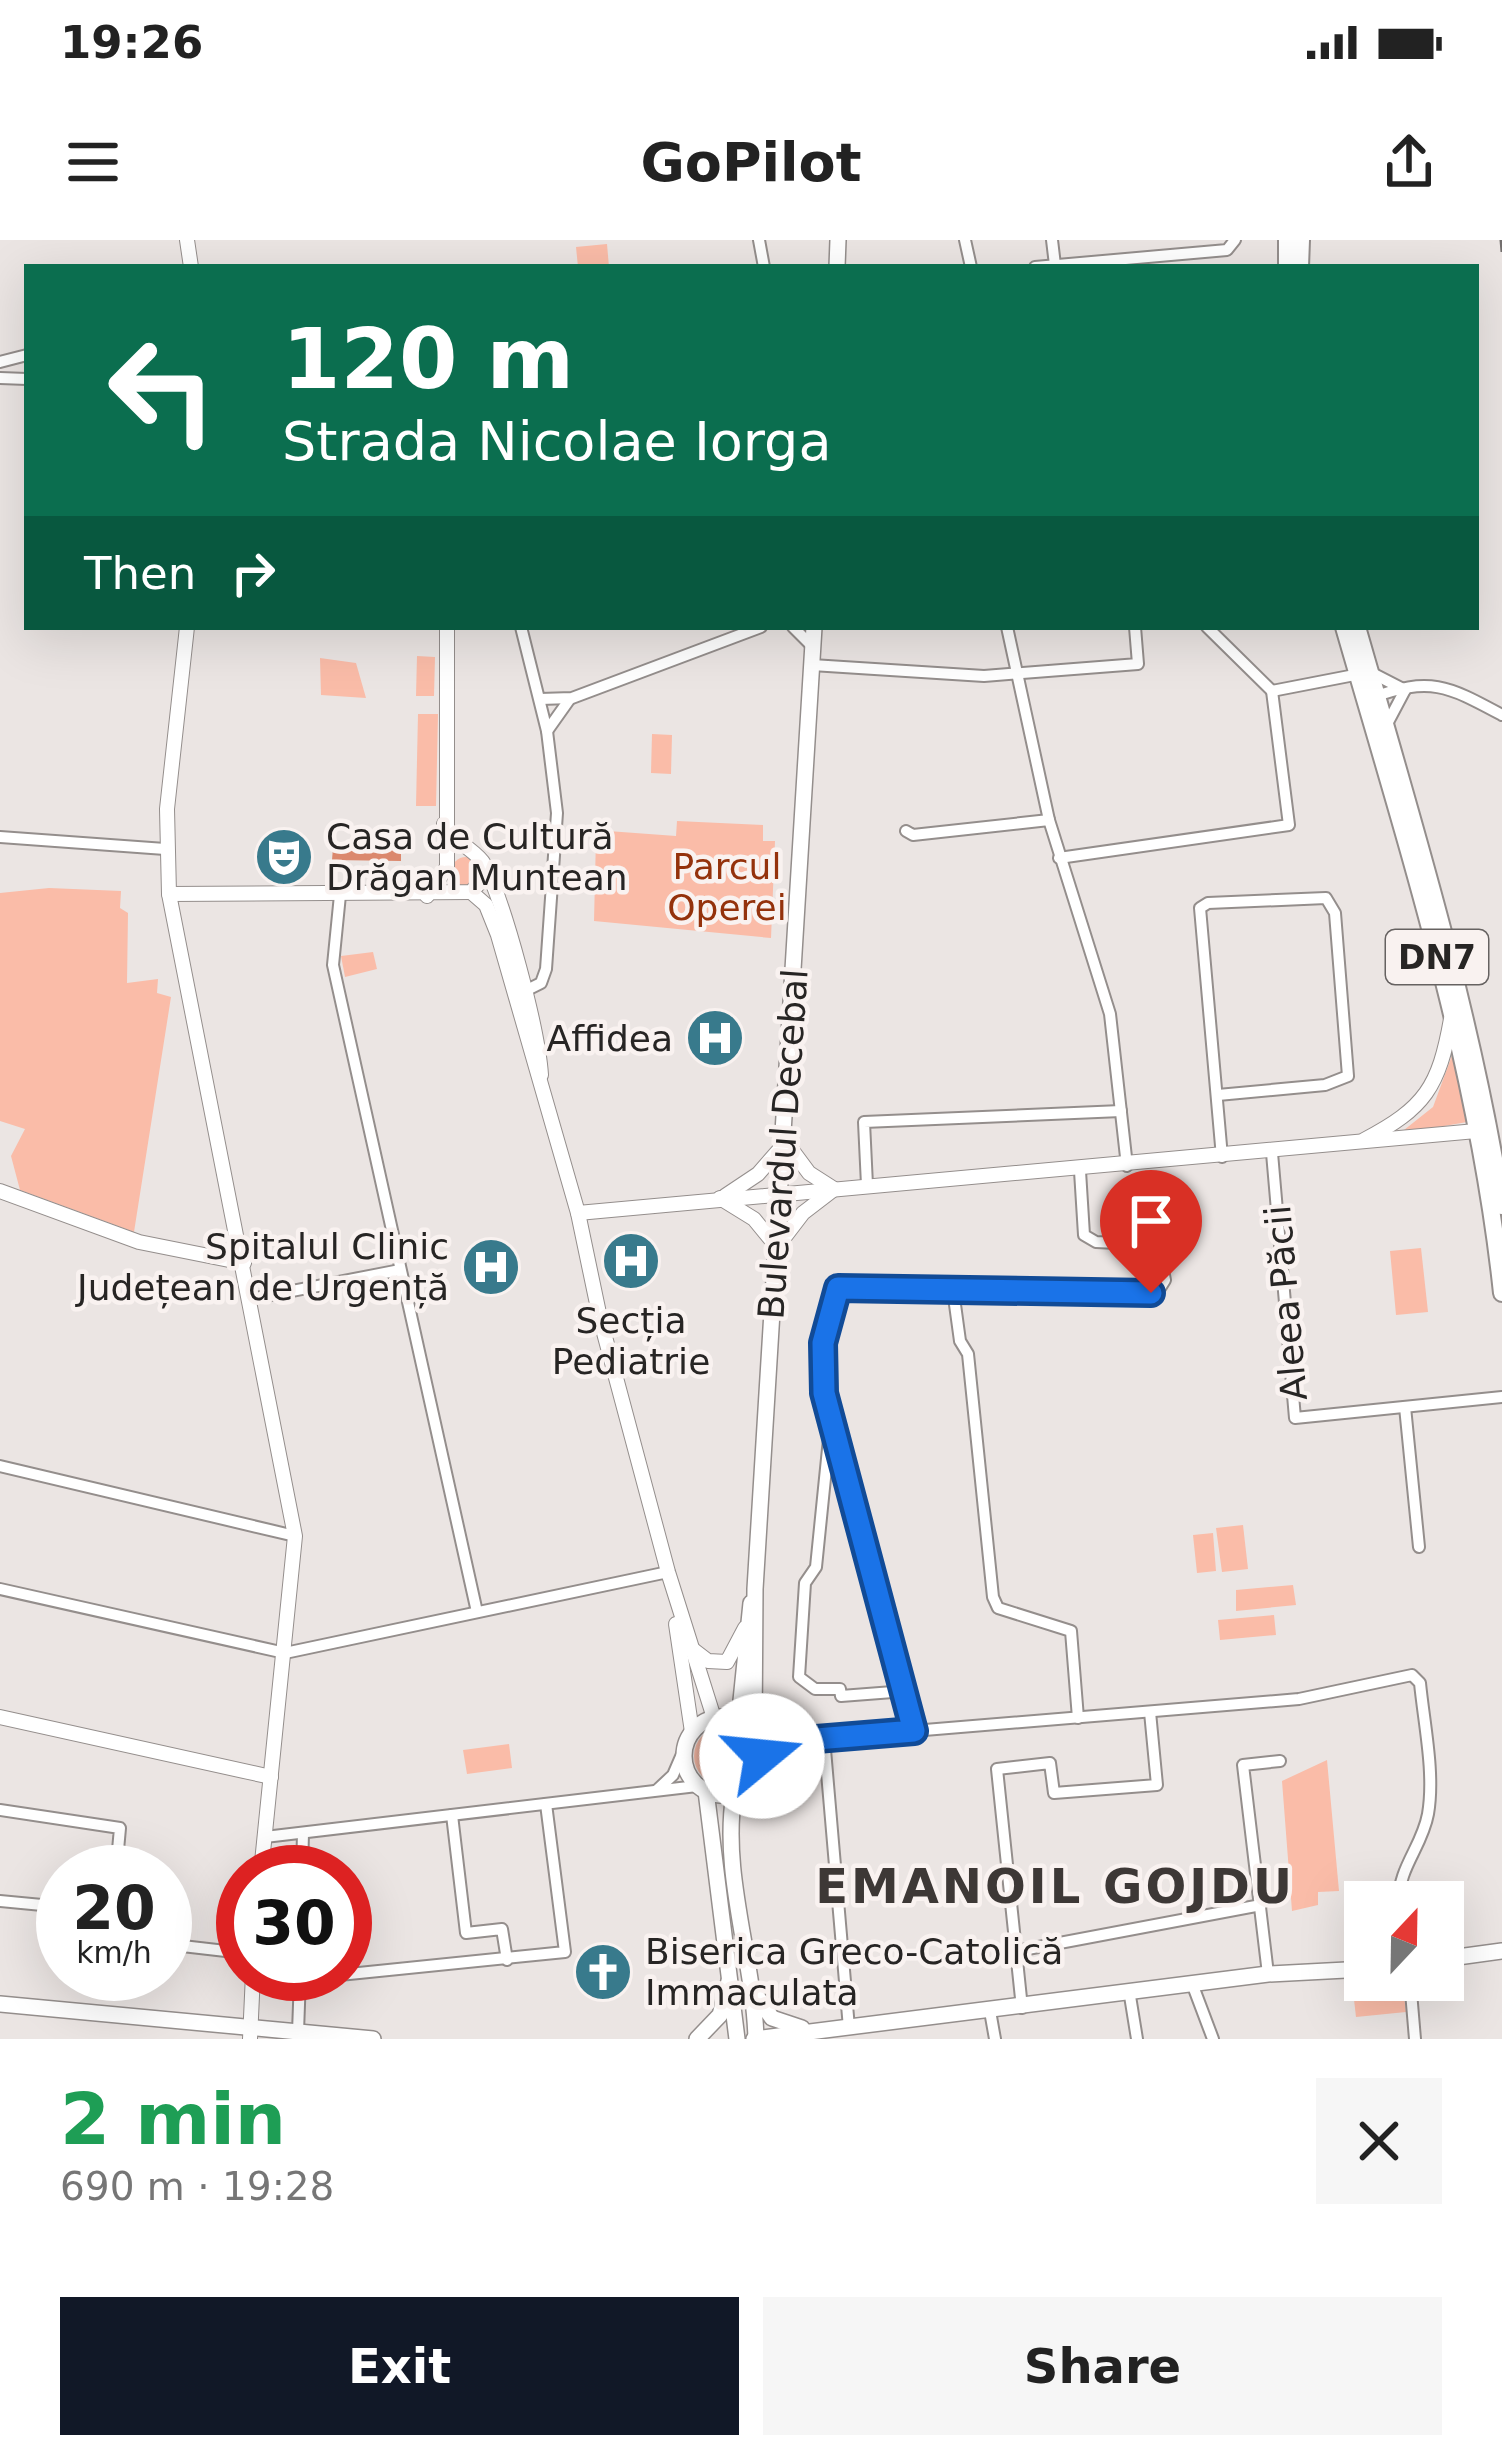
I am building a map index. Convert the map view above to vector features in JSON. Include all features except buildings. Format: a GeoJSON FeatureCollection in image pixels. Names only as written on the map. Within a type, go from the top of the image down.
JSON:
{"type":"FeatureCollection","features":[{"type":"Feature","properties":{"kind":"main road","name":"Bulevardul Decebal"},"geometry":{"type":"LineString","coordinates":[[754,1732],[754,1589],[786,1142],[814,630]]}},
{"type":"Feature","properties":{"kind":"main road","name":"DN7"},"geometry":{"type":"LineString","coordinates":[[1345,630],[1364,673]]}},
{"type":"Feature","properties":{"kind":"main road","name":"DN7"},"geometry":{"type":"LineString","coordinates":[[1357,630],[1364,673],[1502,1206]]}},
{"type":"Feature","properties":{"kind":"main road","name":"DN7"},"geometry":{"type":"LineString","coordinates":[[1371,698],[1386,726],[1424,856],[1483,1130],[1502,1293]]}},
{"type":"Feature","properties":{"kind":"main road","name":"Bulevardul Decebal"},"geometry":{"type":"LineString","coordinates":[[739,1720],[746,1624],[754,1589]]}},
{"type":"Feature","properties":{"kind":"main road"},"geometry":{"type":"LineString","coordinates":[[701,1789],[734,1794],[756,1778],[762,1756],[754,1732],[739,1720],[714,1718],[689,1738],[685,1767],[701,1789],[732,1966],[737,2039]]}},
{"type":"Feature","properties":{"kind":"main road"},"geometry":{"type":"LineString","coordinates":[[734,1794],[742,1939],[754,1988],[755,2039],[1130,1996],[1268,1974],[1344,1970]]}},
{"type":"Feature","properties":{"kind":"main road"},"geometry":{"type":"LineString","coordinates":[[1464,1956],[1502,1951]]}},
{"type":"Feature","properties":{"kind":"main road"},"geometry":{"type":"LineString","coordinates":[[697,2039],[720,2015],[732,1966]]}},
{"type":"Feature","properties":{"kind":"main road"},"geometry":{"type":"LineString","coordinates":[[754,1988],[772,2018],[817,2030]]}},
{"type":"Feature","properties":{"kind":"main road"},"geometry":{"type":"LineString","coordinates":[[0,2004],[250,2034],[298,2032],[373,2039]]}},
{"type":"Feature","properties":{"kind":"main road"},"geometry":{"type":"LineString","coordinates":[[799,2039],[817,2030]]}},
{"type":"Feature","properties":{"kind":"street"},"geometry":{"type":"LineString","coordinates":[[1084,264],[1143,262],[1227,250],[1234,240]]}},
{"type":"Feature","properties":{"kind":"street"},"geometry":{"type":"LineString","coordinates":[[187,630],[166,849],[169,894],[295,1536],[264,1845]]}},
{"type":"Feature","properties":{"kind":"street"},"geometry":{"type":"LineString","coordinates":[[447,630],[447,870],[452,887],[466,892],[490,913],[523,992],[538,1046],[543,1099]]}},
{"type":"Feature","properties":{"kind":"street"},"geometry":{"type":"LineString","coordinates":[[522,630],[547,731],[557,813],[546,969],[541,983],[523,992]]}},
{"type":"Feature","properties":{"kind":"street"},"geometry":{"type":"LineString","coordinates":[[540,700],[572,698],[753,630]]}},
{"type":"Feature","properties":{"kind":"street"},"geometry":{"type":"LineString","coordinates":[[795,630],[813,656],[1014,674],[1138,664],[1135,630]]}},
{"type":"Feature","properties":{"kind":"street"},"geometry":{"type":"LineString","coordinates":[[1007,630],[1059,858],[1110,1014],[1127,1166]]}},
{"type":"Feature","properties":{"kind":"street"},"geometry":{"type":"LineString","coordinates":[[1059,858],[1288,825],[1272,691],[1210,630]]}},
{"type":"Feature","properties":{"kind":"street"},"geometry":{"type":"LineString","coordinates":[[1272,691],[1364,673],[1405,690]]}},
{"type":"Feature","properties":{"kind":"street"},"geometry":{"type":"LineString","coordinates":[[1371,698],[1392,698],[1405,690],[1440,684],[1502,715]]}},
{"type":"Feature","properties":{"kind":"street"},"geometry":{"type":"LineString","coordinates":[[1386,726],[1405,690]]}},
{"type":"Feature","properties":{"kind":"street"},"geometry":{"type":"LineString","coordinates":[[547,731],[572,698]]}},
{"type":"Feature","properties":{"kind":"street"},"geometry":{"type":"LineString","coordinates":[[907,831],[1049,820]]}},
{"type":"Feature","properties":{"kind":"street"},"geometry":{"type":"LineString","coordinates":[[444,824],[468,854],[480,859],[512,952],[512,971],[543,1099],[578,1213],[668,1572],[714,1718]]}},
{"type":"Feature","properties":{"kind":"street"},"geometry":{"type":"LineString","coordinates":[[0,837],[166,849]]}},
{"type":"Feature","properties":{"kind":"street"},"geometry":{"type":"LineString","coordinates":[[427,896],[455,857],[468,854]]}},
{"type":"Feature","properties":{"kind":"street"},"geometry":{"type":"LineString","coordinates":[[169,894],[427,896],[466,892],[486,876]]}},
{"type":"Feature","properties":{"kind":"street"},"geometry":{"type":"LineString","coordinates":[[340,895],[333,965],[477,1612]]}},
{"type":"Feature","properties":{"kind":"street"},"geometry":{"type":"LineString","coordinates":[[1218,1095],[1345,1081],[1350,1066],[1339,952],[1334,906],[1327,898],[1208,903],[1200,908],[1222,1157]]}},
{"type":"Feature","properties":{"kind":"street"},"geometry":{"type":"LineString","coordinates":[[512,952],[532,966],[547,952]]}},
{"type":"Feature","properties":{"kind":"street"},"geometry":{"type":"LineString","coordinates":[[512,971],[534,981],[546,969]]}},
{"type":"Feature","properties":{"kind":"street"},"geometry":{"type":"LineString","coordinates":[[1354,1145],[1404,1118],[1424,1100],[1441,1063],[1452,1014]]}},
{"type":"Feature","properties":{"kind":"street"},"geometry":{"type":"LineString","coordinates":[[867,1185],[864,1122],[1121,1112]]}},
{"type":"Feature","properties":{"kind":"street"},"geometry":{"type":"LineString","coordinates":[[578,1213],[867,1185],[1080,1171],[1483,1130]]}},
{"type":"Feature","properties":{"kind":"street"},"geometry":{"type":"LineString","coordinates":[[720,1198],[758,1174],[786,1142],[809,1173],[834,1189]]}},
{"type":"Feature","properties":{"kind":"street","name":"Aleea Păcii"},"geometry":{"type":"LineString","coordinates":[[1272,1153],[1295,1418],[1502,1397]]}},
{"type":"Feature","properties":{"kind":"street"},"geometry":{"type":"LineString","coordinates":[[914,1731],[831,1420],[823,1343],[834,1295],[848,1286],[1124,1296],[1160,1288],[1165,1280],[1158,1245],[1096,1242],[1084,1235],[1080,1171]]}},
{"type":"Feature","properties":{"kind":"street"},"geometry":{"type":"LineString","coordinates":[[720,1198],[754,1219],[778,1247],[803,1213],[834,1189]]}},
{"type":"Feature","properties":{"kind":"street"},"geometry":{"type":"LineString","coordinates":[[0,1191],[139,1242],[244,1263]]}},
{"type":"Feature","properties":{"kind":"street"},"geometry":{"type":"LineString","coordinates":[[251,1299],[400,1270]]}},
{"type":"Feature","properties":{"kind":"street"},"geometry":{"type":"LineString","coordinates":[[953,1290],[960,1341],[968,1354],[993,1597],[998,1608],[1071,1630],[1078,1718]]}},
{"type":"Feature","properties":{"kind":"street"},"geometry":{"type":"LineString","coordinates":[[1405,1407],[1420,1547]]}},
{"type":"Feature","properties":{"kind":"street"},"geometry":{"type":"LineString","coordinates":[[831,1420],[816,1567],[805,1583],[801,1683],[814,1689],[840,1688],[841,1696],[906,1691]]}},
{"type":"Feature","properties":{"kind":"street"},"geometry":{"type":"LineString","coordinates":[[0,1466],[295,1536]]}},
{"type":"Feature","properties":{"kind":"street"},"geometry":{"type":"LineString","coordinates":[[825,1508],[853,1504]]}},
{"type":"Feature","properties":{"kind":"street"},"geometry":{"type":"LineString","coordinates":[[0,1589],[285,1653],[668,1572]]}},
{"type":"Feature","properties":{"kind":"street"},"geometry":{"type":"LineString","coordinates":[[657,1790],[674,1775],[689,1738],[668,1572]]}},
{"type":"Feature","properties":{"kind":"street"},"geometry":{"type":"LineString","coordinates":[[689,1646],[708,1661],[727,1662],[746,1624]]}},
{"type":"Feature","properties":{"kind":"street"},"geometry":{"type":"LineString","coordinates":[[754,1732],[792,1741],[1150,1712],[1299,1699],[1412,1676],[1420,1683],[1430,1796],[1420,1840],[1399,1881]]}},
{"type":"Feature","properties":{"kind":"street"},"geometry":{"type":"LineString","coordinates":[[1022,2008],[997,1768],[1051,1763],[1054,1793],[1157,1785],[1150,1712]]}},
{"type":"Feature","properties":{"kind":"street"},"geometry":{"type":"LineString","coordinates":[[0,1717],[271,1777]]}},
{"type":"Feature","properties":{"kind":"street"},"geometry":{"type":"LineString","coordinates":[[824,1738],[853,2031]]}},
{"type":"Feature","properties":{"kind":"street"},"geometry":{"type":"LineString","coordinates":[[762,1756],[792,1741]]}},
{"type":"Feature","properties":{"kind":"street"},"geometry":{"type":"LineString","coordinates":[[1268,1974],[1244,1765],[1280,1761]]}},
{"type":"Feature","properties":{"kind":"street"},"geometry":{"type":"LineString","coordinates":[[265,1837],[657,1790],[701,1789]]}},
{"type":"Feature","properties":{"kind":"street"},"geometry":{"type":"LineString","coordinates":[[372,1971],[565,1952],[546,1804]]}},
{"type":"Feature","properties":{"kind":"street"},"geometry":{"type":"LineString","coordinates":[[0,1810],[120,1828],[118,1845]]}},
{"type":"Feature","properties":{"kind":"street"},"geometry":{"type":"LineString","coordinates":[[452,1815],[466,1933],[502,1929],[507,1960]]}},
{"type":"Feature","properties":{"kind":"street"},"geometry":{"type":"LineString","coordinates":[[303,1833],[303,1845]]}},
{"type":"Feature","properties":{"kind":"street"},"geometry":{"type":"LineString","coordinates":[[0,1901],[36,1904]]}},
{"type":"Feature","properties":{"kind":"street"},"geometry":{"type":"LineString","coordinates":[[1017,1951],[1261,1905]]}},
{"type":"Feature","properties":{"kind":"street"},"geometry":{"type":"LineString","coordinates":[[1193,1986],[1214,2039]]}},
{"type":"Feature","properties":{"kind":"street"},"geometry":{"type":"LineString","coordinates":[[1130,1996],[1138,2039]]}},
{"type":"Feature","properties":{"kind":"street"},"geometry":{"type":"LineString","coordinates":[[250,2034],[252,2001]]}},
{"type":"Feature","properties":{"kind":"street"},"geometry":{"type":"LineString","coordinates":[[298,2032],[299,2001]]}},
{"type":"Feature","properties":{"kind":"street"},"geometry":{"type":"LineString","coordinates":[[1411,2001],[1414,2039]]}},
{"type":"Feature","properties":{"kind":"street"},"geometry":{"type":"LineString","coordinates":[[990,2012],[995,2039]]}},
{"type":"Feature","properties":{"kind":"green space"},"geometry":{"type":"Polygon","coordinates":[[[607,244],[609,264],[578,264],[576,247],[607,244]]]}},
{"type":"Feature","properties":{"kind":"green space"},"geometry":{"type":"Polygon","coordinates":[[[417,656],[435,657],[434,696],[416,696],[417,656]]]}},
{"type":"Feature","properties":{"kind":"green space"},"geometry":{"type":"Polygon","coordinates":[[[320,658],[356,663],[366,698],[321,695],[320,658]]]}},
{"type":"Feature","properties":{"kind":"green space"},"geometry":{"type":"Polygon","coordinates":[[[418,714],[438,714],[436,806],[416,806],[418,714]]]}},
{"type":"Feature","properties":{"kind":"green space"},"geometry":{"type":"Polygon","coordinates":[[[652,734],[672,735],[671,774],[651,773],[652,734]]]}},
{"type":"Feature","properties":{"kind":"green space","name":"Parcul Operei"},"geometry":{"type":"Polygon","coordinates":[[[677,821],[763,825],[763,841],[775,841],[771,938],[594,921],[596,837],[608,831],[676,836],[677,821]]]}},
{"type":"Feature","properties":{"kind":"green space"},"geometry":{"type":"Polygon","coordinates":[[[466,857],[481,872],[466,887],[451,872],[466,857]]]}},
{"type":"Feature","properties":{"kind":"green space"},"geometry":{"type":"Polygon","coordinates":[[[49,888],[121,891],[120,908],[128,913],[127,983],[158,979],[157,993],[171,997],[134,1232],[20,1190],[11,1156],[25,1129],[0,1121],[0,893],[49,888]]]}},
{"type":"Feature","properties":{"kind":"green space"},"geometry":{"type":"Polygon","coordinates":[[[373,952],[377,969],[345,977],[341,956],[373,952]]]}},
{"type":"Feature","properties":{"kind":"green space"},"geometry":{"type":"Polygon","coordinates":[[[1454,1050],[1467,1122],[1399,1134],[1433,1107],[1454,1050]]]}},
{"type":"Feature","properties":{"kind":"green space"},"geometry":{"type":"Polygon","coordinates":[[[1421,1248],[1428,1312],[1396,1315],[1390,1251],[1421,1248]]]}},
{"type":"Feature","properties":{"kind":"green space"},"geometry":{"type":"Polygon","coordinates":[[[1243,1525],[1248,1569],[1222,1572],[1216,1528],[1243,1525]]]}},
{"type":"Feature","properties":{"kind":"green space"},"geometry":{"type":"Polygon","coordinates":[[[1213,1533],[1216,1571],[1197,1573],[1193,1535],[1213,1533]]]}},
{"type":"Feature","properties":{"kind":"green space"},"geometry":{"type":"Polygon","coordinates":[[[1293,1585],[1296,1605],[1236,1611],[1236,1590],[1293,1585]]]}},
{"type":"Feature","properties":{"kind":"green space"},"geometry":{"type":"Polygon","coordinates":[[[1274,1615],[1276,1635],[1220,1640],[1218,1620],[1274,1615]]]}},
{"type":"Feature","properties":{"kind":"green space"},"geometry":{"type":"Polygon","coordinates":[[[723,1727],[744,1735],[752,1756],[744,1777],[723,1785],[702,1777],[694,1756],[702,1735],[723,1727]]]}},
{"type":"Feature","properties":{"kind":"green space"},"geometry":{"type":"Polygon","coordinates":[[[509,1744],[512,1768],[467,1774],[463,1750],[509,1744]]]}},
{"type":"Feature","properties":{"kind":"green space"},"geometry":{"type":"Polygon","coordinates":[[[1327,1760],[1339,1891],[1318,1892],[1318,1905],[1292,1911],[1282,1781],[1327,1760]]]}},
{"type":"Feature","properties":{"kind":"green space"},"geometry":{"type":"Polygon","coordinates":[[[1354,2001],[1405,2001],[1406,2012],[1356,2017],[1354,2001]]]}},
{"type":"Feature","properties":{"kind":"shaded area"},"geometry":{"type":"Polygon","coordinates":[[[333,848],[401,849],[401,861],[332,860],[333,848]]]}},
{"type":"Feature","properties":{"kind":"shaded area"},"geometry":{"type":"Polygon","coordinates":[[[723,1740],[734,1745],[739,1756],[734,1767],[723,1772],[712,1767],[707,1756],[712,1745],[723,1740]]]}},
{"type":"Feature","properties":{"kind":"railway"},"geometry":{"type":"LineString","coordinates":[[1501,240],[1502,252]]}},
{"type":"Feature","properties":{"kind":"place","name":"Casa de Cultură Drăgan Muntean"},"geometry":{"type":"Point","coordinates":[284,857]}},
{"type":"Feature","properties":{"kind":"place","name":"Affidea"},"geometry":{"type":"Point","coordinates":[715,1038]}},
{"type":"Feature","properties":{"kind":"place","name":"Secția Pediatrie"},"geometry":{"type":"Point","coordinates":[631,1261]}},
{"type":"Feature","properties":{"kind":"place","name":"Spitalul Clinic Județean de Urgență"},"geometry":{"type":"Point","coordinates":[491,1267]}},
{"type":"Feature","properties":{"kind":"place","name":"Biserica Greco-Catolică Immaculata"},"geometry":{"type":"Point","coordinates":[603,1972]}},
{"type":"Feature","properties":{"kind":"district","name":"EMANOIL GOJDU"},"geometry":{"type":"Point","coordinates":[1055,1886]}},
{"type":"Feature","properties":{"kind":"route"},"geometry":{"type":"LineString","coordinates":[[762,1756],[792,1741],[914,1731],[824,1393],[823,1343],[838,1288],[1151,1293]]}}]}
